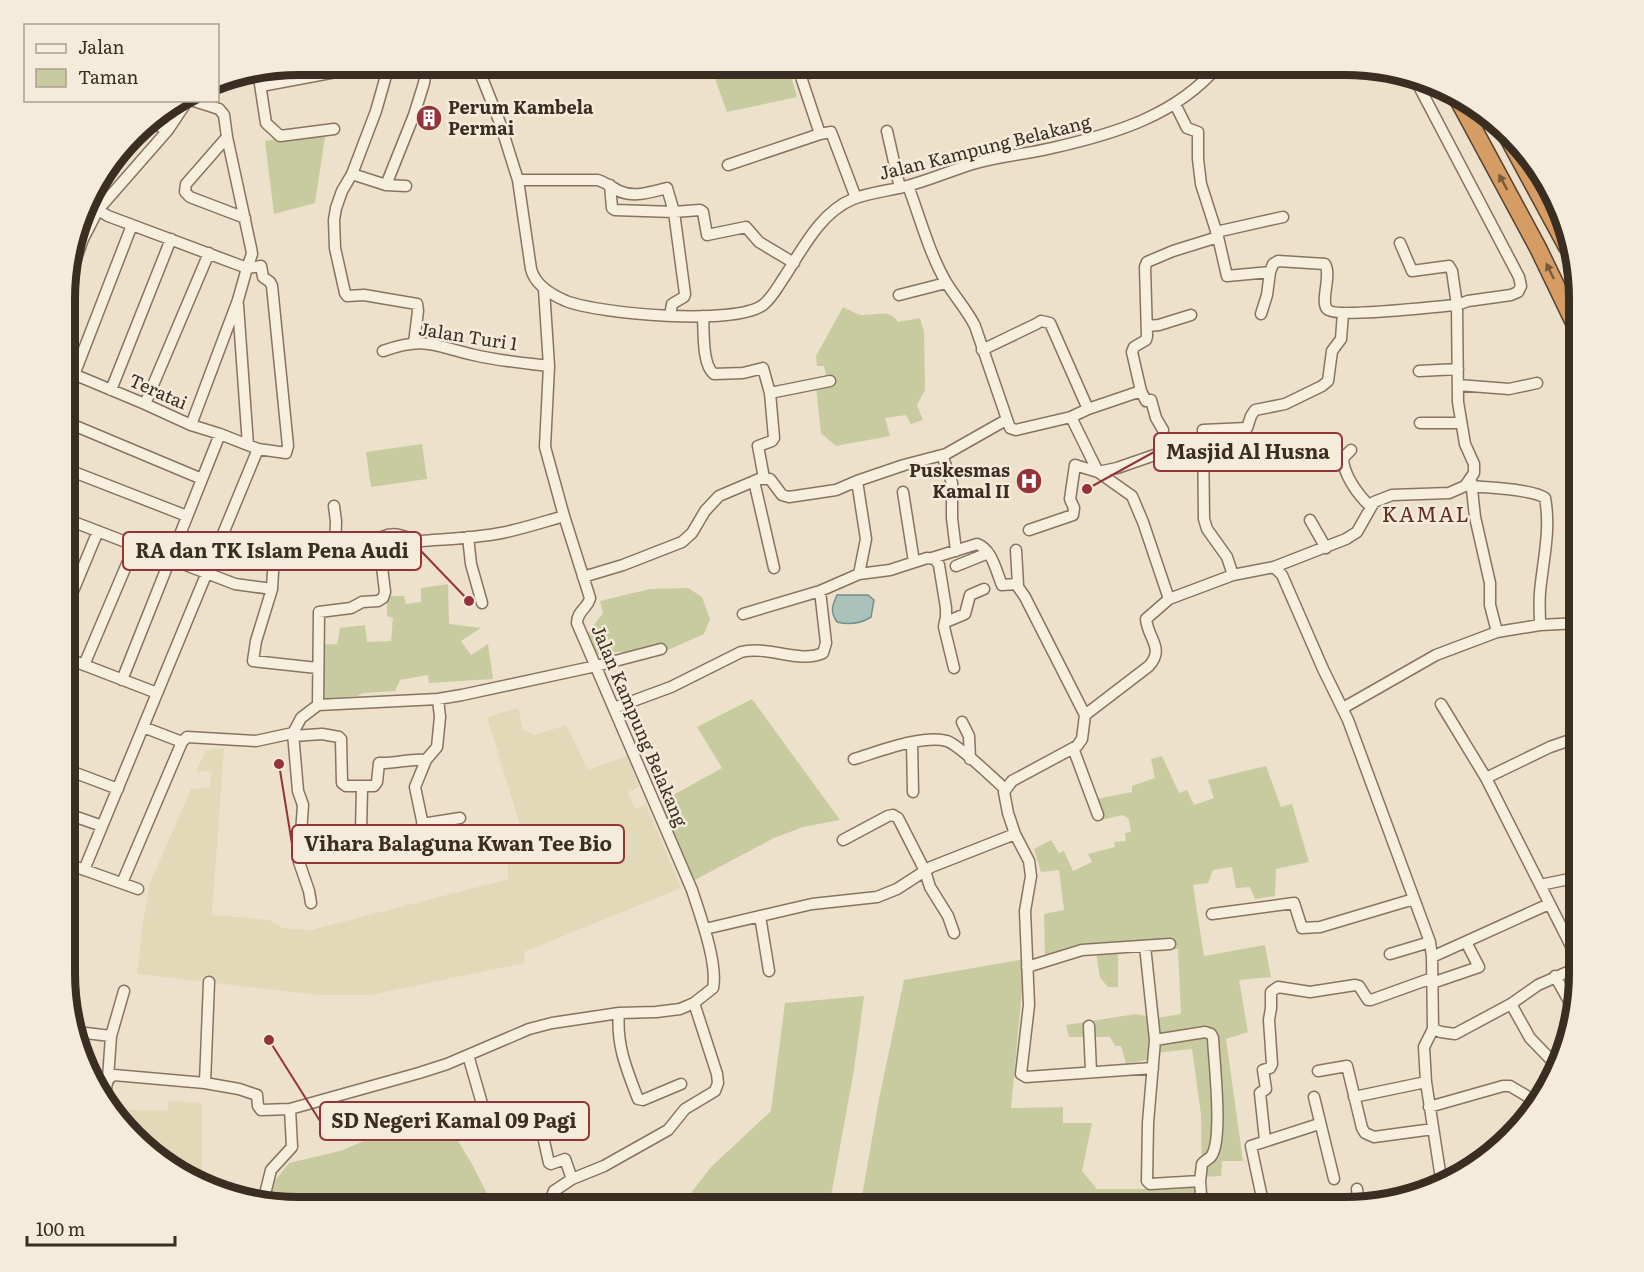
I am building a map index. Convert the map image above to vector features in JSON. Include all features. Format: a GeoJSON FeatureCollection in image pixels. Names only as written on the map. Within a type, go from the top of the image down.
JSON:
{"type":"FeatureCollection","features":[{"type":"Feature","properties":{"kind":"highway"},"geometry":{"type":"LineString","coordinates":[[1463,109],[1569,311]]}},
{"type":"Feature","properties":{"kind":"highway"},"geometry":{"type":"LineString","coordinates":[[1519,159],[1557,228]]}},
{"type":"Feature","properties":{"kind":"street"},"geometry":{"type":"LineString","coordinates":[[261,86],[320,75]]}},
{"type":"Feature","properties":{"kind":"street"},"geometry":{"type":"LineString","coordinates":[[386,75],[354,175],[342,191],[334,220],[335,248],[347,296],[364,295],[417,304],[414,343]]}},
{"type":"Feature","properties":{"kind":"street"},"geometry":{"type":"LineString","coordinates":[[386,185],[414,115],[424,75]]}},
{"type":"Feature","properties":{"kind":"street","name":"Jalan Kampung Belakang"},"geometry":{"type":"LineString","coordinates":[[481,75],[500,123],[518,180],[532,274],[544,289],[583,306],[670,316],[732,315],[762,306],[772,296],[818,226],[843,205],[856,198],[904,187],[976,163],[1052,148],[1149,120],[1197,88],[1209,75]]}},
{"type":"Feature","properties":{"kind":"street"},"geometry":{"type":"LineString","coordinates":[[800,75],[820,134]]}},
{"type":"Feature","properties":{"kind":"street"},"geometry":{"type":"LineString","coordinates":[[260,78],[266,123],[280,136],[334,129]]}},
{"type":"Feature","properties":{"kind":"street"},"geometry":{"type":"LineString","coordinates":[[1261,314],[1267,295],[1270,272],[1273,264],[1278,261],[1324,264],[1327,269],[1326,308],[1333,313],[1365,314],[1457,305],[1518,292],[1521,286],[1520,277],[1419,88]]}},
{"type":"Feature","properties":{"kind":"street"},"geometry":{"type":"LineString","coordinates":[[191,425],[238,300],[252,254],[222,111],[195,102]]}},
{"type":"Feature","properties":{"kind":"street"},"geometry":{"type":"LineString","coordinates":[[1175,104],[1186,127],[1198,132],[1201,184],[1227,276],[1270,272]]}},
{"type":"Feature","properties":{"kind":"street"},"geometry":{"type":"LineString","coordinates":[[87,228],[98,210],[168,130],[184,107]]}},
{"type":"Feature","properties":{"kind":"street"},"geometry":{"type":"LineString","coordinates":[[158,126],[168,130]]}},
{"type":"Feature","properties":{"kind":"street"},"geometry":{"type":"LineString","coordinates":[[888,131],[904,187],[946,282],[968,312],[1010,428],[1016,430],[1071,417],[1141,391]]}},
{"type":"Feature","properties":{"kind":"street"},"geometry":{"type":"LineString","coordinates":[[728,165],[830,132],[834,134],[856,198]]}},
{"type":"Feature","properties":{"kind":"street"},"geometry":{"type":"LineString","coordinates":[[226,137],[186,184],[185,192],[190,197],[245,218]]}},
{"type":"Feature","properties":{"kind":"street"},"geometry":{"type":"LineString","coordinates":[[354,175],[386,185],[406,186]]}},
{"type":"Feature","properties":{"kind":"street"},"geometry":{"type":"LineString","coordinates":[[518,180],[598,180],[621,192],[641,194],[667,188],[674,212],[685,294],[672,304],[670,316]]}},
{"type":"Feature","properties":{"kind":"street"},"geometry":{"type":"LineString","coordinates":[[610,185],[612,208],[615,210],[674,212],[698,209],[702,211],[707,235],[746,227],[759,242],[794,263]]}},
{"type":"Feature","properties":{"kind":"street"},"geometry":{"type":"LineString","coordinates":[[98,210],[247,268]]}},
{"type":"Feature","properties":{"kind":"street"},"geometry":{"type":"LineString","coordinates":[[1163,430],[1156,418],[1151,400],[1146,401],[1141,391],[1132,352],[1134,347],[1147,338],[1145,267],[1147,262],[1217,235],[1283,217]]}},
{"type":"Feature","properties":{"kind":"street"},"geometry":{"type":"LineString","coordinates":[[75,361],[132,225]]}},
{"type":"Feature","properties":{"kind":"street"},"geometry":{"type":"LineString","coordinates":[[111,390],[171,239]]}},
{"type":"Feature","properties":{"kind":"street"},"geometry":{"type":"LineString","coordinates":[[1400,243],[1412,271],[1449,266],[1452,271],[1457,305],[1458,402],[1465,444],[1474,464],[1472,483],[1475,517],[1490,583],[1490,605],[1497,632]]}},
{"type":"Feature","properties":{"kind":"street"},"geometry":{"type":"LineString","coordinates":[[145,404],[209,254]]}},
{"type":"Feature","properties":{"kind":"street","name":"Teratai"},"geometry":{"type":"LineString","coordinates":[[75,375],[191,425],[253,447],[286,453],[288,446],[272,286],[263,277],[261,266],[247,268]]}},
{"type":"Feature","properties":{"kind":"street"},"geometry":{"type":"LineString","coordinates":[[899,295],[946,282]]}},
{"type":"Feature","properties":{"kind":"street","name":"Jalan Kampung Belakang"},"geometry":{"type":"LineString","coordinates":[[544,289],[549,366],[545,447],[590,600],[579,613],[577,622],[692,890],[705,929],[714,983],[711,992],[694,1003]]}},
{"type":"Feature","properties":{"kind":"street"},"geometry":{"type":"LineString","coordinates":[[84,870],[207,572],[253,447],[238,300]]}},
{"type":"Feature","properties":{"kind":"street"},"geometry":{"type":"LineString","coordinates":[[1233,575],[1227,557],[1207,529],[1204,519],[1203,430],[1248,428],[1255,410],[1285,404],[1328,381],[1332,351],[1341,339],[1343,313]]}},
{"type":"Feature","properties":{"kind":"street"},"geometry":{"type":"LineString","coordinates":[[1147,326],[1159,325],[1191,315]]}},
{"type":"Feature","properties":{"kind":"street"},"geometry":{"type":"LineString","coordinates":[[703,316],[705,358],[711,372],[714,374],[742,374],[762,368],[770,393],[774,438],[758,446],[759,479],[774,567]]}},
{"type":"Feature","properties":{"kind":"street"},"geometry":{"type":"LineString","coordinates":[[982,350],[1041,321],[1050,323],[1088,409]]}},
{"type":"Feature","properties":{"kind":"street","name":"Jalan Turi 1"},"geometry":{"type":"LineString","coordinates":[[383,351],[404,344],[432,344],[487,358],[549,366]]}},
{"type":"Feature","properties":{"kind":"street"},"geometry":{"type":"LineString","coordinates":[[1419,371],[1458,369]]}},
{"type":"Feature","properties":{"kind":"street"},"geometry":{"type":"LineString","coordinates":[[770,393],[830,381]]}},
{"type":"Feature","properties":{"kind":"street"},"geometry":{"type":"LineString","coordinates":[[1458,385],[1509,389],[1536,383]]}},
{"type":"Feature","properties":{"kind":"street"},"geometry":{"type":"LineString","coordinates":[[1071,417],[1098,471]]}},
{"type":"Feature","properties":{"kind":"street"},"geometry":{"type":"LineString","coordinates":[[583,577],[623,565],[682,542],[693,533],[713,501],[729,491],[759,479],[773,480],[782,495],[789,497],[836,490],[904,465],[957,449],[1006,420]]}},
{"type":"Feature","properties":{"kind":"street"},"geometry":{"type":"LineString","coordinates":[[1420,423],[1461,423]]}},
{"type":"Feature","properties":{"kind":"street"},"geometry":{"type":"LineString","coordinates":[[75,426],[202,479]]}},
{"type":"Feature","properties":{"kind":"street"},"geometry":{"type":"LineString","coordinates":[[122,680],[220,434]]}},
{"type":"Feature","properties":{"kind":"street"},"geometry":{"type":"LineString","coordinates":[[1098,471],[1117,468],[1169,450],[1202,451]]}},
{"type":"Feature","properties":{"kind":"street"},"geometry":{"type":"LineString","coordinates":[[1351,450],[1343,458],[1344,464],[1355,488],[1370,506]]}},
{"type":"Feature","properties":{"kind":"street"},"geometry":{"type":"LineString","coordinates":[[942,455],[952,483],[952,518],[956,551]]}},
{"type":"Feature","properties":{"kind":"street"},"geometry":{"type":"LineString","coordinates":[[1029,530],[1073,515],[1074,508],[1070,497],[1075,465],[1098,471],[1132,496],[1169,599]]}},
{"type":"Feature","properties":{"kind":"street"},"geometry":{"type":"LineString","coordinates":[[75,472],[187,516]]}},
{"type":"Feature","properties":{"kind":"street"},"geometry":{"type":"LineString","coordinates":[[857,481],[866,538],[859,574]]}},
{"type":"Feature","properties":{"kind":"street"},"geometry":{"type":"LineString","coordinates":[[1084,716],[1155,659],[1157,653],[1146,619],[1169,599],[1233,575],[1274,567],[1347,539],[1357,532],[1374,502],[1392,495],[1449,493],[1472,483],[1541,495],[1545,498],[1546,552],[1540,592],[1540,625]]}},
{"type":"Feature","properties":{"kind":"street"},"geometry":{"type":"LineString","coordinates":[[903,492],[914,562]]}},
{"type":"Feature","properties":{"kind":"street"},"geometry":{"type":"LineString","coordinates":[[334,506],[335,549]]}},
{"type":"Feature","properties":{"kind":"street"},"geometry":{"type":"LineString","coordinates":[[318,705],[319,611],[351,608],[362,602],[378,601],[383,598],[385,592],[380,550],[382,537],[405,535],[418,541],[468,537],[502,533],[564,516]]}},
{"type":"Feature","properties":{"kind":"street"},"geometry":{"type":"LineString","coordinates":[[1310,520],[1326,548]]}},
{"type":"Feature","properties":{"kind":"street"},"geometry":{"type":"LineString","coordinates":[[75,522],[235,584],[272,589]]}},
{"type":"Feature","properties":{"kind":"street"},"geometry":{"type":"LineString","coordinates":[[75,586],[98,531]]}},
{"type":"Feature","properties":{"kind":"street"},"geometry":{"type":"LineString","coordinates":[[468,537],[471,564],[482,603]]}},
{"type":"Feature","properties":{"kind":"street"},"geometry":{"type":"LineString","coordinates":[[743,614],[820,591],[859,574],[890,570],[978,544],[988,553],[1002,585],[1018,585]]}},
{"type":"Feature","properties":{"kind":"street"},"geometry":{"type":"LineString","coordinates":[[84,665],[135,545]]}},
{"type":"Feature","properties":{"kind":"street"},"geometry":{"type":"LineString","coordinates":[[317,668],[253,661],[256,641],[272,589],[274,556],[306,556],[322,550],[335,549],[380,550]]}},
{"type":"Feature","properties":{"kind":"street"},"geometry":{"type":"LineString","coordinates":[[1016,549],[1018,585],[1049,642],[1084,716],[1082,739],[1073,748],[1012,782],[1005,789],[1008,813],[1015,834],[1029,861],[1031,876],[1025,911],[1029,1005],[1021,1074],[1026,1077],[1153,1068]]}},
{"type":"Feature","properties":{"kind":"street"},"geometry":{"type":"LineString","coordinates":[[956,566],[988,553]]}},
{"type":"Feature","properties":{"kind":"street"},"geometry":{"type":"LineString","coordinates":[[932,558],[939,565],[946,608],[944,627],[954,668]]}},
{"type":"Feature","properties":{"kind":"street"},"geometry":{"type":"LineString","coordinates":[[1274,567],[1282,575],[1323,669],[1343,708],[1430,942],[1433,1029],[1424,1047],[1429,1107],[1440,1176]]}},
{"type":"Feature","properties":{"kind":"street"},"geometry":{"type":"LineString","coordinates":[[945,621],[949,622],[965,614],[970,596],[984,589]]}},
{"type":"Feature","properties":{"kind":"street"},"geometry":{"type":"LineString","coordinates":[[614,708],[671,687],[741,652],[751,650],[804,656],[823,653],[826,643],[820,591]]}},
{"type":"Feature","properties":{"kind":"street"},"geometry":{"type":"LineString","coordinates":[[1343,708],[1436,655],[1497,632],[1540,625],[1569,624]]}},
{"type":"Feature","properties":{"kind":"street"},"geometry":{"type":"LineString","coordinates":[[311,903],[299,862],[303,805],[298,791],[293,734],[301,718],[318,705],[438,699],[596,666],[661,649]]}},
{"type":"Feature","properties":{"kind":"street"},"geometry":{"type":"LineString","coordinates":[[75,662],[157,693]]}},
{"type":"Feature","properties":{"kind":"street"},"geometry":{"type":"LineString","coordinates":[[428,849],[415,787],[426,760],[438,743],[440,717],[438,699]]}},
{"type":"Feature","properties":{"kind":"street"},"geometry":{"type":"LineString","coordinates":[[1441,704],[1486,778],[1569,944]]}},
{"type":"Feature","properties":{"kind":"street"},"geometry":{"type":"LineString","coordinates":[[962,722],[969,736],[970,759]]}},
{"type":"Feature","properties":{"kind":"street"},"geometry":{"type":"LineString","coordinates":[[143,727],[182,742]]}},
{"type":"Feature","properties":{"kind":"street"},"geometry":{"type":"LineString","coordinates":[[122,883],[182,742],[187,737],[256,741],[293,734],[322,734],[339,737],[341,739],[342,783],[346,786],[371,787],[375,785],[379,763],[394,764],[412,759],[426,760]]}},
{"type":"Feature","properties":{"kind":"street"},"geometry":{"type":"LineString","coordinates":[[1486,778],[1550,747],[1569,740]]}},
{"type":"Feature","properties":{"kind":"street"},"geometry":{"type":"LineString","coordinates":[[854,759],[912,742],[948,742],[1005,789]]}},
{"type":"Feature","properties":{"kind":"street"},"geometry":{"type":"LineString","coordinates":[[912,742],[913,792]]}},
{"type":"Feature","properties":{"kind":"street"},"geometry":{"type":"LineString","coordinates":[[1073,748],[1098,815]]}},
{"type":"Feature","properties":{"kind":"street"},"geometry":{"type":"LineString","coordinates":[[75,772],[118,789]]}},
{"type":"Feature","properties":{"kind":"street"},"geometry":{"type":"LineString","coordinates":[[362,786],[361,833],[370,837],[373,853]]}},
{"type":"Feature","properties":{"kind":"street"},"geometry":{"type":"LineString","coordinates":[[843,840],[893,815],[898,818],[925,871],[930,887],[948,916],[954,933]]}},
{"type":"Feature","properties":{"kind":"street"},"geometry":{"type":"LineString","coordinates":[[75,817],[102,826]]}},
{"type":"Feature","properties":{"kind":"street"},"geometry":{"type":"LineString","coordinates":[[422,824],[460,818]]}},
{"type":"Feature","properties":{"kind":"street"},"geometry":{"type":"LineString","coordinates":[[705,929],[812,904],[877,897],[897,889],[925,871],[1015,834]]}},
{"type":"Feature","properties":{"kind":"street"},"geometry":{"type":"LineString","coordinates":[[75,867],[138,889]]}},
{"type":"Feature","properties":{"kind":"street"},"geometry":{"type":"LineString","coordinates":[[1540,885],[1569,879]]}},
{"type":"Feature","properties":{"kind":"street"},"geometry":{"type":"LineString","coordinates":[[1212,914],[1294,903],[1302,928],[1320,927],[1414,899]]}},
{"type":"Feature","properties":{"kind":"street"},"geometry":{"type":"LineString","coordinates":[[1432,957],[1549,904]]}},
{"type":"Feature","properties":{"kind":"street"},"geometry":{"type":"LineString","coordinates":[[760,916],[769,971]]}},
{"type":"Feature","properties":{"kind":"street"},"geometry":{"type":"LineString","coordinates":[[1390,954],[1430,942]]}},
{"type":"Feature","properties":{"kind":"street"},"geometry":{"type":"LineString","coordinates":[[1265,1140],[1260,1093],[1266,1089],[1263,1070],[1270,1068],[1272,1064],[1269,1020],[1271,992],[1278,987],[1310,992],[1355,985],[1359,986],[1371,1000],[1479,967],[1466,942]]}},
{"type":"Feature","properties":{"kind":"street"},"geometry":{"type":"LineString","coordinates":[[1027,963],[1082,950],[1170,944]]}},
{"type":"Feature","properties":{"kind":"street"},"geometry":{"type":"LineString","coordinates":[[1145,946],[1155,1040],[1148,1123],[1147,1183],[1200,1181]]}},
{"type":"Feature","properties":{"kind":"street"},"geometry":{"type":"LineString","coordinates":[[1433,1029],[1455,1034],[1511,1004],[1538,985],[1569,970]]}},
{"type":"Feature","properties":{"kind":"street"},"geometry":{"type":"LineString","coordinates":[[1555,976],[1567,998]]}},
{"type":"Feature","properties":{"kind":"street"},"geometry":{"type":"LineString","coordinates":[[205,1083],[209,982]]}},
{"type":"Feature","properties":{"kind":"street"},"geometry":{"type":"LineString","coordinates":[[107,1087],[111,1036],[124,991]]}},
{"type":"Feature","properties":{"kind":"street"},"geometry":{"type":"LineString","coordinates":[[108,1078],[114,1075],[205,1083],[256,1093],[261,1110],[290,1108],[380,1085],[468,1055],[529,1029],[552,1023],[619,1013],[680,1009],[694,1003],[717,1074],[718,1083],[715,1091],[685,1109],[668,1130],[604,1166],[572,1179],[553,1194],[553,1197]]}},
{"type":"Feature","properties":{"kind":"street"},"geometry":{"type":"LineString","coordinates":[[1511,1004],[1530,1038],[1551,1060]]}},
{"type":"Feature","properties":{"kind":"street"},"geometry":{"type":"LineString","coordinates":[[619,1013],[618,1031],[622,1057],[638,1099],[643,1100],[681,1084]]}},
{"type":"Feature","properties":{"kind":"street"},"geometry":{"type":"LineString","coordinates":[[1089,1026],[1091,1072]]}},
{"type":"Feature","properties":{"kind":"street"},"geometry":{"type":"LineString","coordinates":[[1155,1040],[1205,1032],[1211,1034],[1213,1038],[1218,1104],[1217,1132],[1212,1156],[1202,1164],[1201,1197]]}},
{"type":"Feature","properties":{"kind":"street"},"geometry":{"type":"LineString","coordinates":[[84,1033],[111,1036]]}},
{"type":"Feature","properties":{"kind":"street"},"geometry":{"type":"LineString","coordinates":[[468,1055],[485,1114],[538,1114],[549,1163],[565,1159],[572,1179]]}},
{"type":"Feature","properties":{"kind":"street"},"geometry":{"type":"LineString","coordinates":[[1318,1071],[1347,1066],[1362,1128],[1370,1136],[1433,1129]]}},
{"type":"Feature","properties":{"kind":"street"},"geometry":{"type":"LineString","coordinates":[[1354,1097],[1426,1082]]}},
{"type":"Feature","properties":{"kind":"street"},"geometry":{"type":"LineString","coordinates":[[1429,1107],[1503,1086],[1510,1086],[1530,1098]]}},
{"type":"Feature","properties":{"kind":"street"},"geometry":{"type":"LineString","coordinates":[[1314,1097],[1334,1179]]}},
{"type":"Feature","properties":{"kind":"street"},"geometry":{"type":"LineString","coordinates":[[265,1194],[271,1170],[292,1147],[290,1108]]}},
{"type":"Feature","properties":{"kind":"street"},"geometry":{"type":"LineString","coordinates":[[1262,1197],[1251,1146],[1320,1124]]}},
{"type":"Feature","properties":{"kind":"street"},"geometry":{"type":"LineString","coordinates":[[1357,1189],[1358,1197]]}},
{"type":"Feature","properties":{"kind":"shaded area"},"geometry":{"type":"Polygon","coordinates":[[[518,708],[523,730],[535,735],[566,725],[588,770],[627,756],[639,787],[628,792],[635,809],[646,804],[681,888],[524,952],[525,963],[370,995],[319,995],[137,974],[150,883],[191,789],[209,788],[212,771],[196,772],[206,750],[224,748],[212,915],[269,920],[283,928],[311,930],[509,879],[507,866],[528,851],[487,717],[518,708]]]}},
{"type":"Feature","properties":{"kind":"shaded area"},"geometry":{"type":"Polygon","coordinates":[[[1569,922],[1569,934],[1563,924],[1569,922]]]}},
{"type":"Feature","properties":{"kind":"shaded area"},"geometry":{"type":"Polygon","coordinates":[[[169,1101],[202,1103],[202,1175],[163,1151],[121,1109],[167,1111],[169,1101]]]}},
{"type":"Feature","properties":{"kind":"green space"},"geometry":{"type":"Polygon","coordinates":[[[714,75],[791,75],[797,97],[727,112],[714,75]]]}},
{"type":"Feature","properties":{"kind":"green space"},"geometry":{"type":"Polygon","coordinates":[[[326,130],[315,203],[274,214],[265,141],[326,130]]]}},
{"type":"Feature","properties":{"kind":"green space"},"geometry":{"type":"Polygon","coordinates":[[[843,307],[862,315],[890,315],[898,322],[920,318],[924,332],[925,390],[917,405],[923,420],[911,424],[906,415],[885,418],[890,436],[836,446],[821,433],[816,387],[828,384],[824,366],[817,366],[816,356],[843,307]]]}},
{"type":"Feature","properties":{"kind":"green space"},"geometry":{"type":"Polygon","coordinates":[[[422,444],[427,479],[371,487],[366,452],[422,444]]]}},
{"type":"Feature","properties":{"kind":"green space"},"geometry":{"type":"Polygon","coordinates":[[[448,584],[449,624],[481,628],[461,641],[471,655],[488,644],[493,679],[429,683],[428,675],[400,680],[395,691],[316,699],[316,645],[337,644],[340,628],[365,625],[367,642],[391,641],[393,618],[387,616],[387,596],[404,596],[406,604],[421,602],[421,588],[448,584]]]}},
{"type":"Feature","properties":{"kind":"green space"},"geometry":{"type":"Polygon","coordinates":[[[688,588],[702,597],[710,619],[704,634],[661,653],[617,652],[596,655],[588,633],[603,613],[600,601],[650,589],[688,588]]]}},
{"type":"Feature","properties":{"kind":"green space"},"geometry":{"type":"Polygon","coordinates":[[[752,699],[840,820],[803,827],[774,838],[693,881],[659,803],[722,768],[697,727],[752,699]]]}},
{"type":"Feature","properties":{"kind":"green space"},"geometry":{"type":"Polygon","coordinates":[[[1162,756],[1179,793],[1187,790],[1194,805],[1214,798],[1208,780],[1266,766],[1281,807],[1292,804],[1309,862],[1276,869],[1275,896],[1255,899],[1250,887],[1236,888],[1232,867],[1213,870],[1208,883],[1193,885],[1204,956],[1265,945],[1271,977],[1239,980],[1248,1032],[1226,1039],[1243,1161],[1222,1161],[1221,1176],[1202,1177],[1201,1115],[1192,1049],[1154,1053],[1146,1060],[1126,1064],[1121,1046],[1115,1046],[1110,1037],[1069,1037],[1066,1025],[1136,1014],[1156,1018],[1181,1014],[1178,949],[1118,953],[1118,987],[1108,987],[1100,978],[1096,951],[1045,959],[1044,914],[1064,910],[1059,870],[1041,872],[1034,849],[1051,840],[1059,853],[1064,851],[1073,871],[1092,862],[1088,854],[1115,847],[1114,842],[1126,841],[1125,833],[1131,832],[1129,819],[1123,815],[1097,821],[1091,800],[1132,792],[1132,786],[1155,778],[1151,759],[1162,756]]]}},
{"type":"Feature","properties":{"kind":"green space"},"geometry":{"type":"Polygon","coordinates":[[[1025,959],[1011,1108],[1063,1107],[1063,1123],[1092,1123],[1082,1171],[1097,1189],[1148,1189],[1198,1183],[1199,1197],[862,1197],[879,1099],[904,980],[1025,959]]]}},
{"type":"Feature","properties":{"kind":"green space"},"geometry":{"type":"Polygon","coordinates":[[[864,996],[854,1070],[831,1197],[688,1197],[711,1167],[771,1111],[785,1003],[864,996]]]}},
{"type":"Feature","properties":{"kind":"green space"},"geometry":{"type":"Polygon","coordinates":[[[446,1121],[489,1197],[271,1195],[272,1184],[289,1163],[340,1151],[405,1124],[446,1121]]]}},
{"type":"Feature","properties":{"kind":"water"},"geometry":{"type":"Polygon","coordinates":[[[837,595],[868,595],[874,600],[871,617],[854,623],[837,622],[832,609],[837,595]]]}},
{"type":"Feature","properties":{"kind":"place","name":"Perum Kambela Permai"},"geometry":{"type":"Point","coordinates":[429,118]}},
{"type":"Feature","properties":{"kind":"place","name":"Puskesmas Kamal II"},"geometry":{"type":"Point","coordinates":[1029,481]}},
{"type":"Feature","properties":{"kind":"place","name":"Masjid Al Husna"},"geometry":{"type":"Point","coordinates":[1087,489]}},
{"type":"Feature","properties":{"kind":"place","name":"RA dan TK Islam Pena Audi"},"geometry":{"type":"Point","coordinates":[469,601]}},
{"type":"Feature","properties":{"kind":"place","name":"Vihara Balaguna Kwan Tee Bio"},"geometry":{"type":"Point","coordinates":[279,764]}},
{"type":"Feature","properties":{"kind":"place","name":"SD Negeri Kamal 09 Pagi"},"geometry":{"type":"Point","coordinates":[269,1040]}},
{"type":"Feature","properties":{"kind":"district","name":"KAMAL"},"geometry":{"type":"Point","coordinates":[1426,515]}}]}
